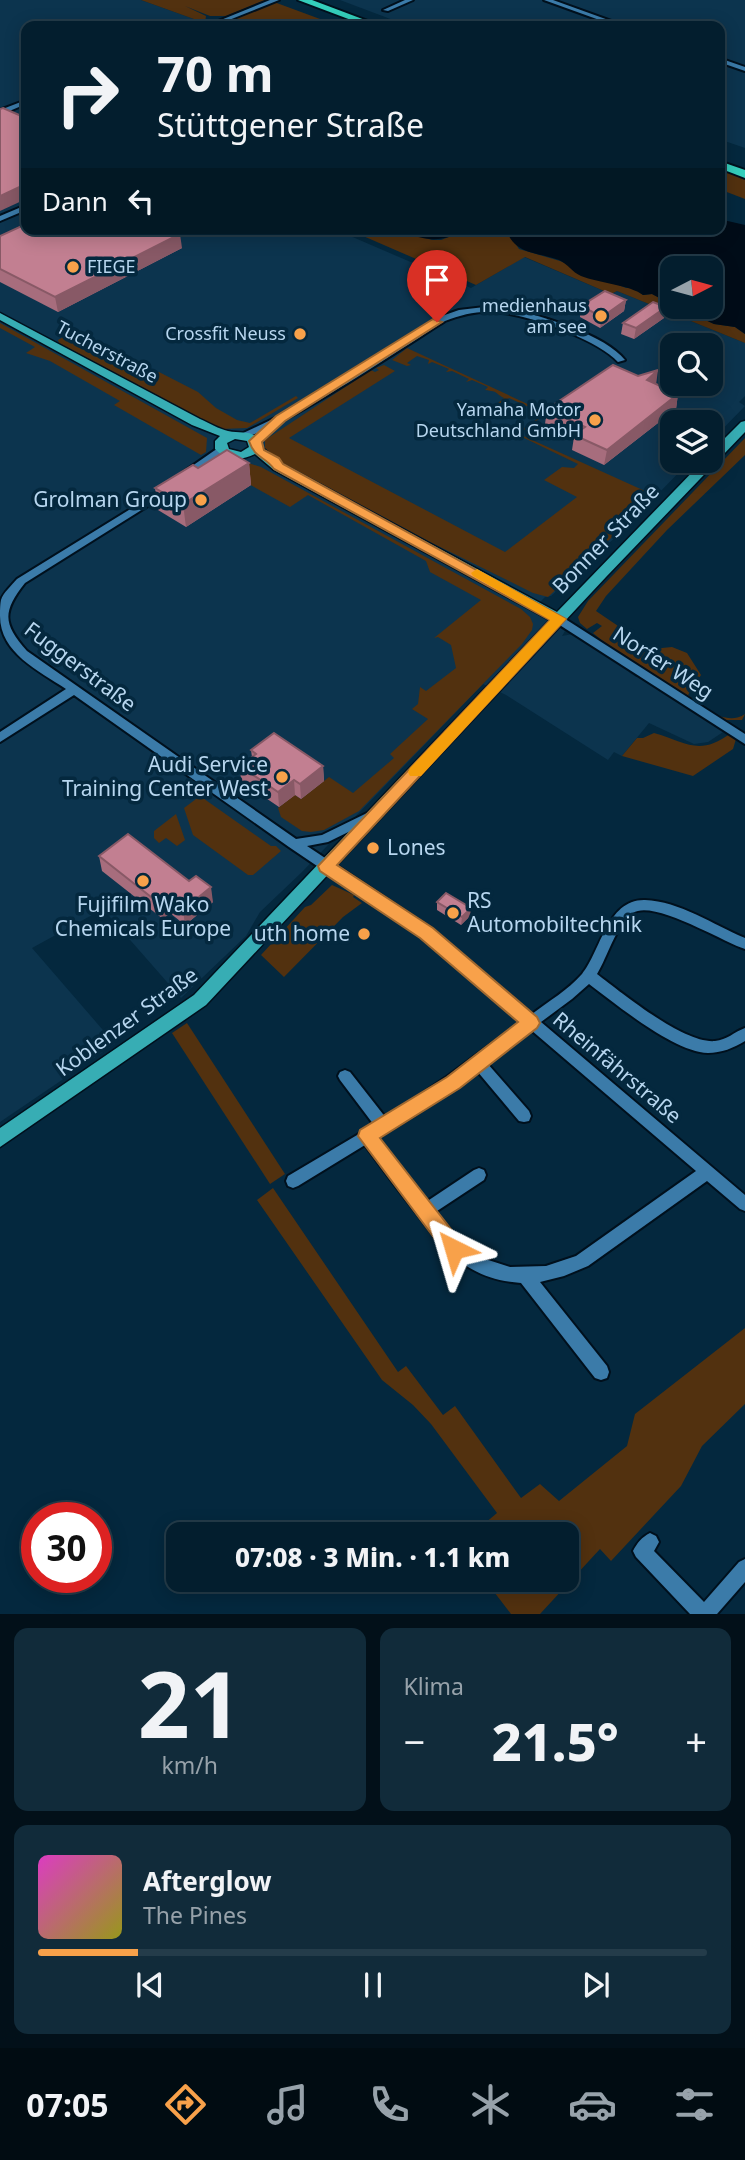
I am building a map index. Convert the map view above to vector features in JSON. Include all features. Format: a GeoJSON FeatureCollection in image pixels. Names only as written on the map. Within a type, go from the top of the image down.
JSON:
{"type":"FeatureCollection","features":[{"type":"Feature","properties":{"kind":"highway"},"geometry":{"type":"LineString","coordinates":[[286,0],[343,21]]}},
{"type":"Feature","properties":{"kind":"highway"},"geometry":{"type":"LineString","coordinates":[[303,0],[360,21]]}},
{"type":"Feature","properties":{"kind":"highway"},"geometry":{"type":"LineString","coordinates":[[319,0],[363,21]]}},
{"type":"Feature","properties":{"kind":"highway"},"geometry":{"type":"LineString","coordinates":[[725,157],[745,164]]}},
{"type":"Feature","properties":{"kind":"highway"},"geometry":{"type":"LineString","coordinates":[[725,166],[745,174]]}},
{"type":"Feature","properties":{"kind":"main road","name":"Tucherstraße"},"geometry":{"type":"LineString","coordinates":[[0,316],[559,619]]}},
{"type":"Feature","properties":{"kind":"main road","name":"Bonner Straße"},"geometry":{"type":"LineString","coordinates":[[326,866],[745,425]]}},
{"type":"Feature","properties":{"kind":"main road","name":"Koblenzer Straße"},"geometry":{"type":"LineString","coordinates":[[0,1139],[200,1000],[326,866]]}},
{"type":"Feature","properties":{"kind":"street"},"geometry":{"type":"LineString","coordinates":[[222,21],[276,0]]}},
{"type":"Feature","properties":{"kind":"street"},"geometry":{"type":"LineString","coordinates":[[386,10],[410,0]]}},
{"type":"Feature","properties":{"kind":"street"},"geometry":{"type":"LineString","coordinates":[[547,0],[608,21]]}},
{"type":"Feature","properties":{"kind":"street"},"geometry":{"type":"LineString","coordinates":[[725,62],[745,69]]}},
{"type":"Feature","properties":{"kind":"street"},"geometry":{"type":"LineString","coordinates":[[0,113],[21,104]]}},
{"type":"Feature","properties":{"kind":"street"},"geometry":{"type":"LineString","coordinates":[[0,219],[21,209]]}},
{"type":"Feature","properties":{"kind":"street","name":"Fuggerstraße"},"geometry":{"type":"LineString","coordinates":[[326,866],[73,690],[12,643],[2,621],[6,600],[17,585],[34,571],[437,322],[470,310],[499,308],[532,315],[605,346],[621,360]]}},
{"type":"Feature","properties":{"kind":"street","name":"Norfer Weg"},"geometry":{"type":"LineString","coordinates":[[559,619],[745,740]]}},
{"type":"Feature","properties":{"kind":"street"},"geometry":{"type":"LineString","coordinates":[[0,738],[73,690]]}},
{"type":"Feature","properties":{"kind":"street"},"geometry":{"type":"LineString","coordinates":[[293,844],[337,834],[376,813]]}},
{"type":"Feature","properties":{"kind":"street","name":"Rheinfährstraße"},"geometry":{"type":"LineString","coordinates":[[326,866],[426,933],[745,1205]]}},
{"type":"Feature","properties":{"kind":"street"},"geometry":{"type":"LineString","coordinates":[[293,1181],[384,1127],[478,1063],[567,996],[589,975],[624,915],[638,906],[659,907],[745,944]]}},
{"type":"Feature","properties":{"kind":"street"},"geometry":{"type":"LineString","coordinates":[[589,975],[621,999],[695,1045],[718,1047],[745,1034]]}},
{"type":"Feature","properties":{"kind":"street"},"geometry":{"type":"LineString","coordinates":[[478,1063],[524,1116]]}},
{"type":"Feature","properties":{"kind":"street"},"geometry":{"type":"LineString","coordinates":[[345,1076],[384,1127]]}},
{"type":"Feature","properties":{"kind":"street"},"geometry":{"type":"LineString","coordinates":[[367,1136],[446,1241],[466,1259],[496,1272],[527,1278],[561,1271],[582,1261],[707,1172]]}},
{"type":"Feature","properties":{"kind":"street"},"geometry":{"type":"LineString","coordinates":[[424,1212],[479,1175]]}},
{"type":"Feature","properties":{"kind":"street"},"geometry":{"type":"LineString","coordinates":[[527,1278],[601,1372]]}},
{"type":"Feature","properties":{"kind":"street"},"geometry":{"type":"LineString","coordinates":[[650,1542],[642,1551],[704,1614],[745,1568]]}},
{"type":"Feature","properties":{"kind":"shaded area"},"geometry":{"type":"Polygon","coordinates":[[[0,0],[141,0],[199,21],[21,21],[21,235],[348,235],[471,288],[524,257],[611,294],[617,291],[660,308],[660,319],[686,319],[720,333],[660,333],[660,396],[723,396],[723,334],[745,343],[745,396],[739,402],[745,406],[723,429],[723,410],[660,410],[660,473],[678,473],[620,533],[531,611],[565,631],[562,636],[573,634],[613,655],[628,665],[629,672],[636,677],[644,676],[726,730],[708,742],[694,744],[649,723],[622,756],[614,752],[608,760],[506,695],[483,684],[260,912],[246,936],[181,998],[103,909],[32,948],[115,1044],[0,1122],[0,0]]]}},
{"type":"Feature","properties":{"kind":"shaded area"},"geometry":{"type":"Polygon","coordinates":[[[141,0],[266,0],[226,16],[210,16],[185,6],[206,16],[205,21],[141,0]]]}},
{"type":"Feature","properties":{"kind":"shaded area"},"geometry":{"type":"Polygon","coordinates":[[[340,0],[745,0],[745,148],[725,141],[725,21],[396,21],[340,0]]]}},
{"type":"Feature","properties":{"kind":"shaded area"},"geometry":{"type":"Polygon","coordinates":[[[274,2],[325,21],[226,21],[274,2]]]}},
{"type":"Feature","properties":{"kind":"shaded area"},"geometry":{"type":"Polygon","coordinates":[[[725,171],[745,179],[745,199],[725,191],[725,171]]]}},
{"type":"Feature","properties":{"kind":"shaded area"},"geometry":{"type":"Polygon","coordinates":[[[725,220],[745,225],[745,334],[735,327],[714,324],[703,319],[723,319],[723,256],[660,256],[660,298],[581,276],[559,260],[528,251],[515,244],[509,235],[725,235],[725,220]]]}},
{"type":"Feature","properties":{"kind":"shaded area"},"geometry":{"type":"Polygon","coordinates":[[[361,235],[415,235],[441,240],[454,235],[510,235],[519,249],[560,261],[626,288],[634,288],[643,295],[652,294],[660,298],[660,308],[617,291],[611,294],[525,257],[476,285],[361,235]]]}},
{"type":"Feature","properties":{"kind":"shaded area"},"geometry":{"type":"Polygon","coordinates":[[[412,235],[454,235],[440,239],[412,235]]]}},
{"type":"Feature","properties":{"kind":"shaded area"},"geometry":{"type":"Polygon","coordinates":[[[686,319],[704,319],[714,324],[735,327],[745,334],[745,343],[686,319]]]}},
{"type":"Feature","properties":{"kind":"shaded area"},"geometry":{"type":"Polygon","coordinates":[[[0,323],[207,438],[206,452],[201,455],[114,405],[120,401],[50,361],[26,353],[35,347],[0,328],[0,323]]]}},
{"type":"Feature","properties":{"kind":"shaded area"},"geometry":{"type":"Polygon","coordinates":[[[76,329],[72,338],[144,376],[159,372],[198,392],[216,408],[237,420],[250,423],[296,396],[298,398],[247,428],[221,429],[59,343],[58,340],[76,329]]]}},
{"type":"Feature","properties":{"kind":"shaded area"},"geometry":{"type":"Polygon","coordinates":[[[407,348],[547,413],[519,434],[656,496],[548,597],[533,593],[432,543],[268,455],[270,453],[265,448],[265,440],[371,370],[375,372],[379,370],[376,368],[384,365],[395,371],[289,438],[505,552],[577,497],[544,480],[562,467],[574,468],[578,464],[516,434],[544,414],[509,398],[500,404],[498,403],[504,398],[485,390],[488,387],[472,380],[466,382],[469,379],[452,371],[446,372],[449,369],[432,362],[428,364],[429,360],[417,356],[407,363],[411,365],[407,366],[392,360],[407,348]]]}},
{"type":"Feature","properties":{"kind":"shaded area"},"geometry":{"type":"Polygon","coordinates":[[[745,438],[745,455],[667,530],[606,596],[596,611],[652,649],[672,647],[687,653],[701,675],[688,695],[707,709],[616,652],[593,633],[602,626],[597,623],[587,629],[578,617],[588,601],[711,473],[723,473],[723,461],[745,438]]]}},
{"type":"Feature","properties":{"kind":"shaded area"},"geometry":{"type":"Polygon","coordinates":[[[242,461],[261,467],[521,609],[533,624],[522,644],[359,811],[324,830],[302,831],[281,817],[278,808],[292,797],[292,793],[301,799],[329,777],[353,793],[394,758],[390,754],[428,719],[412,709],[418,704],[420,687],[426,691],[456,668],[451,645],[438,637],[434,638],[481,600],[430,572],[426,561],[308,495],[290,507],[229,473],[242,461]]]}},
{"type":"Feature","properties":{"kind":"shaded area"},"geometry":{"type":"Polygon","coordinates":[[[708,710],[730,718],[745,714],[742,720],[724,720],[708,710]]]}},
{"type":"Feature","properties":{"kind":"shaded area"},"geometry":{"type":"Polygon","coordinates":[[[654,733],[701,746],[731,733],[745,745],[736,739],[733,749],[693,776],[622,756],[637,738],[654,733]]]}},
{"type":"Feature","properties":{"kind":"shaded area"},"geometry":{"type":"Polygon","coordinates":[[[200,796],[281,851],[253,875],[248,875],[193,835],[184,808],[200,796]]]}},
{"type":"Feature","properties":{"kind":"shaded area"},"geometry":{"type":"Polygon","coordinates":[[[176,814],[185,840],[177,846],[166,838],[159,843],[154,838],[154,831],[176,814]]]}},
{"type":"Feature","properties":{"kind":"shaded area"},"geometry":{"type":"Polygon","coordinates":[[[332,885],[354,895],[353,897],[362,903],[343,917],[284,977],[261,955],[305,907],[311,905],[332,885]]]}},
{"type":"Feature","properties":{"kind":"shaded area"},"geometry":{"type":"Polygon","coordinates":[[[187,1023],[285,1174],[270,1184],[172,1033],[187,1023]]]}},
{"type":"Feature","properties":{"kind":"shaded area"},"geometry":{"type":"Polygon","coordinates":[[[273,1188],[398,1372],[406,1366],[443,1415],[455,1406],[521,1498],[540,1484],[559,1501],[627,1446],[635,1414],[745,1328],[745,1404],[702,1446],[681,1486],[611,1561],[600,1549],[579,1572],[579,1522],[486,1522],[497,1513],[431,1424],[413,1405],[382,1380],[257,1200],[273,1188]]]}},
{"type":"Feature","properties":{"kind":"shaded area"},"geometry":{"type":"Polygon","coordinates":[[[494,1592],[560,1592],[540,1614],[511,1614],[494,1592]]]}},
{"type":"Feature","properties":{"kind":"building"},"geometry":{"type":"Polygon","coordinates":[[[0,109],[21,116],[21,186],[0,196],[0,109]]]}},
{"type":"Feature","properties":{"kind":"building","name":"FIEGE"},"geometry":{"type":"Polygon","coordinates":[[[21,226],[21,235],[178,235],[55,297],[0,269],[0,236],[21,226]]]}},
{"type":"Feature","properties":{"kind":"building"},"geometry":{"type":"Polygon","coordinates":[[[605,291],[626,300],[602,317],[581,306],[605,291]]]}},
{"type":"Feature","properties":{"kind":"building"},"geometry":{"type":"Polygon","coordinates":[[[653,302],[660,305],[660,311],[636,328],[623,323],[653,302]]]}},
{"type":"Feature","properties":{"kind":"building","name":"Yamaha Motor Deutschland GmbH"},"geometry":{"type":"Polygon","coordinates":[[[613,365],[638,376],[658,370],[647,380],[660,386],[660,396],[675,396],[607,450],[574,435],[585,427],[547,409],[613,365]]]}},
{"type":"Feature","properties":{"kind":"building"},"geometry":{"type":"Polygon","coordinates":[[[227,450],[249,463],[183,504],[155,488],[193,465],[198,468],[227,450]]]}},
{"type":"Feature","properties":{"kind":"building"},"geometry":{"type":"Polygon","coordinates":[[[274,733],[323,766],[300,784],[294,780],[278,792],[240,766],[256,754],[251,750],[274,733]]]}},
{"type":"Feature","properties":{"kind":"building"},"geometry":{"type":"Polygon","coordinates":[[[128,834],[189,881],[196,876],[211,887],[183,910],[168,898],[160,904],[99,856],[128,834]]]}},
{"type":"Feature","properties":{"kind":"building"},"geometry":{"type":"Polygon","coordinates":[[[446,893],[471,908],[462,917],[437,902],[446,893]]]}},
{"type":"Feature","properties":{"kind":"slow traffic"},"geometry":{"type":"LineString","coordinates":[[416,772],[559,619],[477,573]]}},
{"type":"Feature","properties":{"kind":"place","name":"FIEGE"},"geometry":{"type":"Point","coordinates":[73,267]}},
{"type":"Feature","properties":{"kind":"place","name":"medienhaus am see"},"geometry":{"type":"Point","coordinates":[601,316]}},
{"type":"Feature","properties":{"kind":"place","name":"Crossfit Neuss"},"geometry":{"type":"Point","coordinates":[300,334]}},
{"type":"Feature","properties":{"kind":"place","name":"Yamaha Motor Deutschland GmbH"},"geometry":{"type":"Point","coordinates":[595,420]}},
{"type":"Feature","properties":{"kind":"place","name":"Grolman Group"},"geometry":{"type":"Point","coordinates":[201,500]}},
{"type":"Feature","properties":{"kind":"place","name":"Audi Service Training Center West"},"geometry":{"type":"Point","coordinates":[282,777]}},
{"type":"Feature","properties":{"kind":"place","name":"Lones"},"geometry":{"type":"Point","coordinates":[373,848]}},
{"type":"Feature","properties":{"kind":"place","name":"Fujifilm Wako Chemicals Europe"},"geometry":{"type":"Point","coordinates":[143,881]}},
{"type":"Feature","properties":{"kind":"place","name":"RS Automobiltechnik"},"geometry":{"type":"Point","coordinates":[453,913]}},
{"type":"Feature","properties":{"kind":"place","name":"uth home"},"geometry":{"type":"Point","coordinates":[364,934]}},
{"type":"Feature","properties":{"kind":"route"},"geometry":{"type":"LineString","coordinates":[[437,322],[280,419],[257,438],[255,448],[278,467],[559,619],[326,866],[426,933],[531,1023],[453,1083],[367,1136],[454,1249]]}}]}
